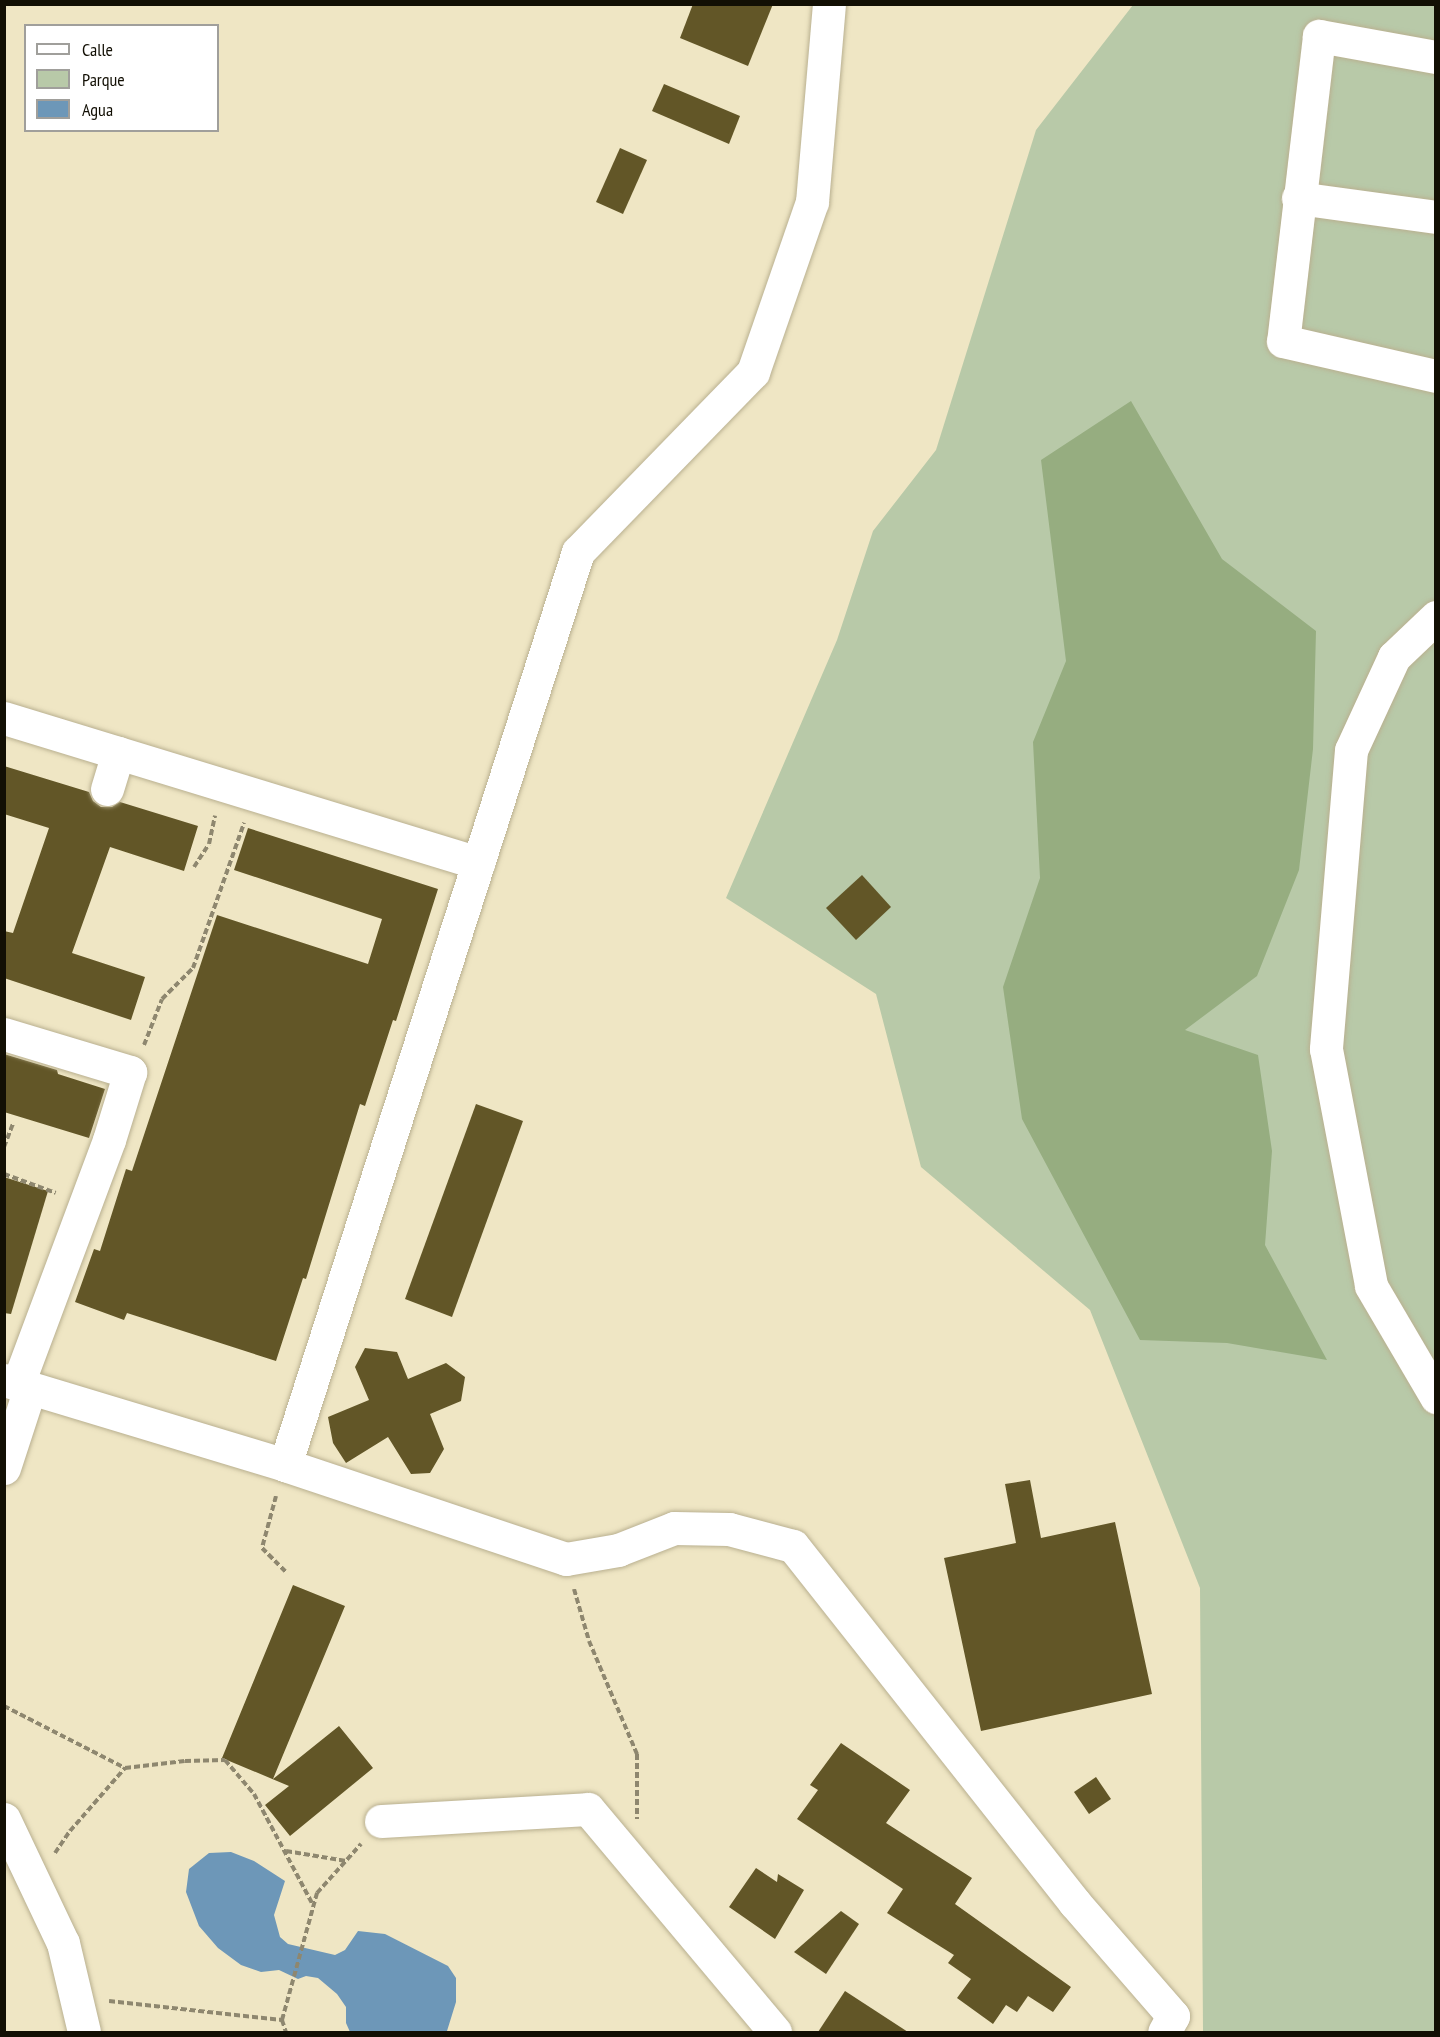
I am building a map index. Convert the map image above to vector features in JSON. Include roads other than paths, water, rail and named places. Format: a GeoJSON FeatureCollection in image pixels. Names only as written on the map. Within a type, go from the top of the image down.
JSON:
{"type":"FeatureCollection","features":[{"type":"Feature","properties":{"kind":"street"},"geometry":{"type":"LineString","coordinates":[[285,1464],[578,552],[753,372],[812,202],[829,4]]}},
{"type":"Feature","properties":{"kind":"street"},"geometry":{"type":"LineString","coordinates":[[1436,57],[1319,36],[1298,198],[1283,342],[1436,376]]}},
{"type":"Feature","properties":{"kind":"street"},"geometry":{"type":"LineString","coordinates":[[1298,198],[1436,218]]}},
{"type":"Feature","properties":{"kind":"street"},"geometry":{"type":"LineString","coordinates":[[1436,618],[1394,657],[1351,750],[1326,1049],[1371,1286],[1436,1397]]}},
{"type":"Feature","properties":{"kind":"street"},"geometry":{"type":"LineString","coordinates":[[4,718],[478,863]]}},
{"type":"Feature","properties":{"kind":"street"},"geometry":{"type":"LineString","coordinates":[[107,789],[118,753]]}},
{"type":"Feature","properties":{"kind":"street"},"geometry":{"type":"LineString","coordinates":[[4,1034],[130,1072],[109,1140],[17,1384],[4,1468]]}},
{"type":"Feature","properties":{"kind":"street"},"geometry":{"type":"LineString","coordinates":[[17,1384],[285,1464],[566,1559],[618,1550],[674,1528],[729,1529],[792,1546],[1168,2024]]}},
{"type":"Feature","properties":{"kind":"street"},"geometry":{"type":"LineString","coordinates":[[381,1821],[588,1809],[775,2032]]}},
{"type":"Feature","properties":{"kind":"street"},"geometry":{"type":"LineString","coordinates":[[4,1819],[63,1943],[84,2032]]}},
{"type":"Feature","properties":{"kind":"water"},"geometry":{"type":"Polygon","coordinates":[[[231,1852],[254,1861],[285,1881],[274,1915],[280,1937],[288,1944],[335,1955],[345,1950],[358,1931],[385,1934],[448,1966],[456,1978],[456,2002],[447,2031],[350,2032],[346,2023],[346,2007],[337,1994],[318,1978],[306,1976],[298,1979],[279,1970],[261,1972],[241,1965],[218,1948],[199,1926],[186,1892],[189,1869],[209,1853],[231,1852]]]}}]}
